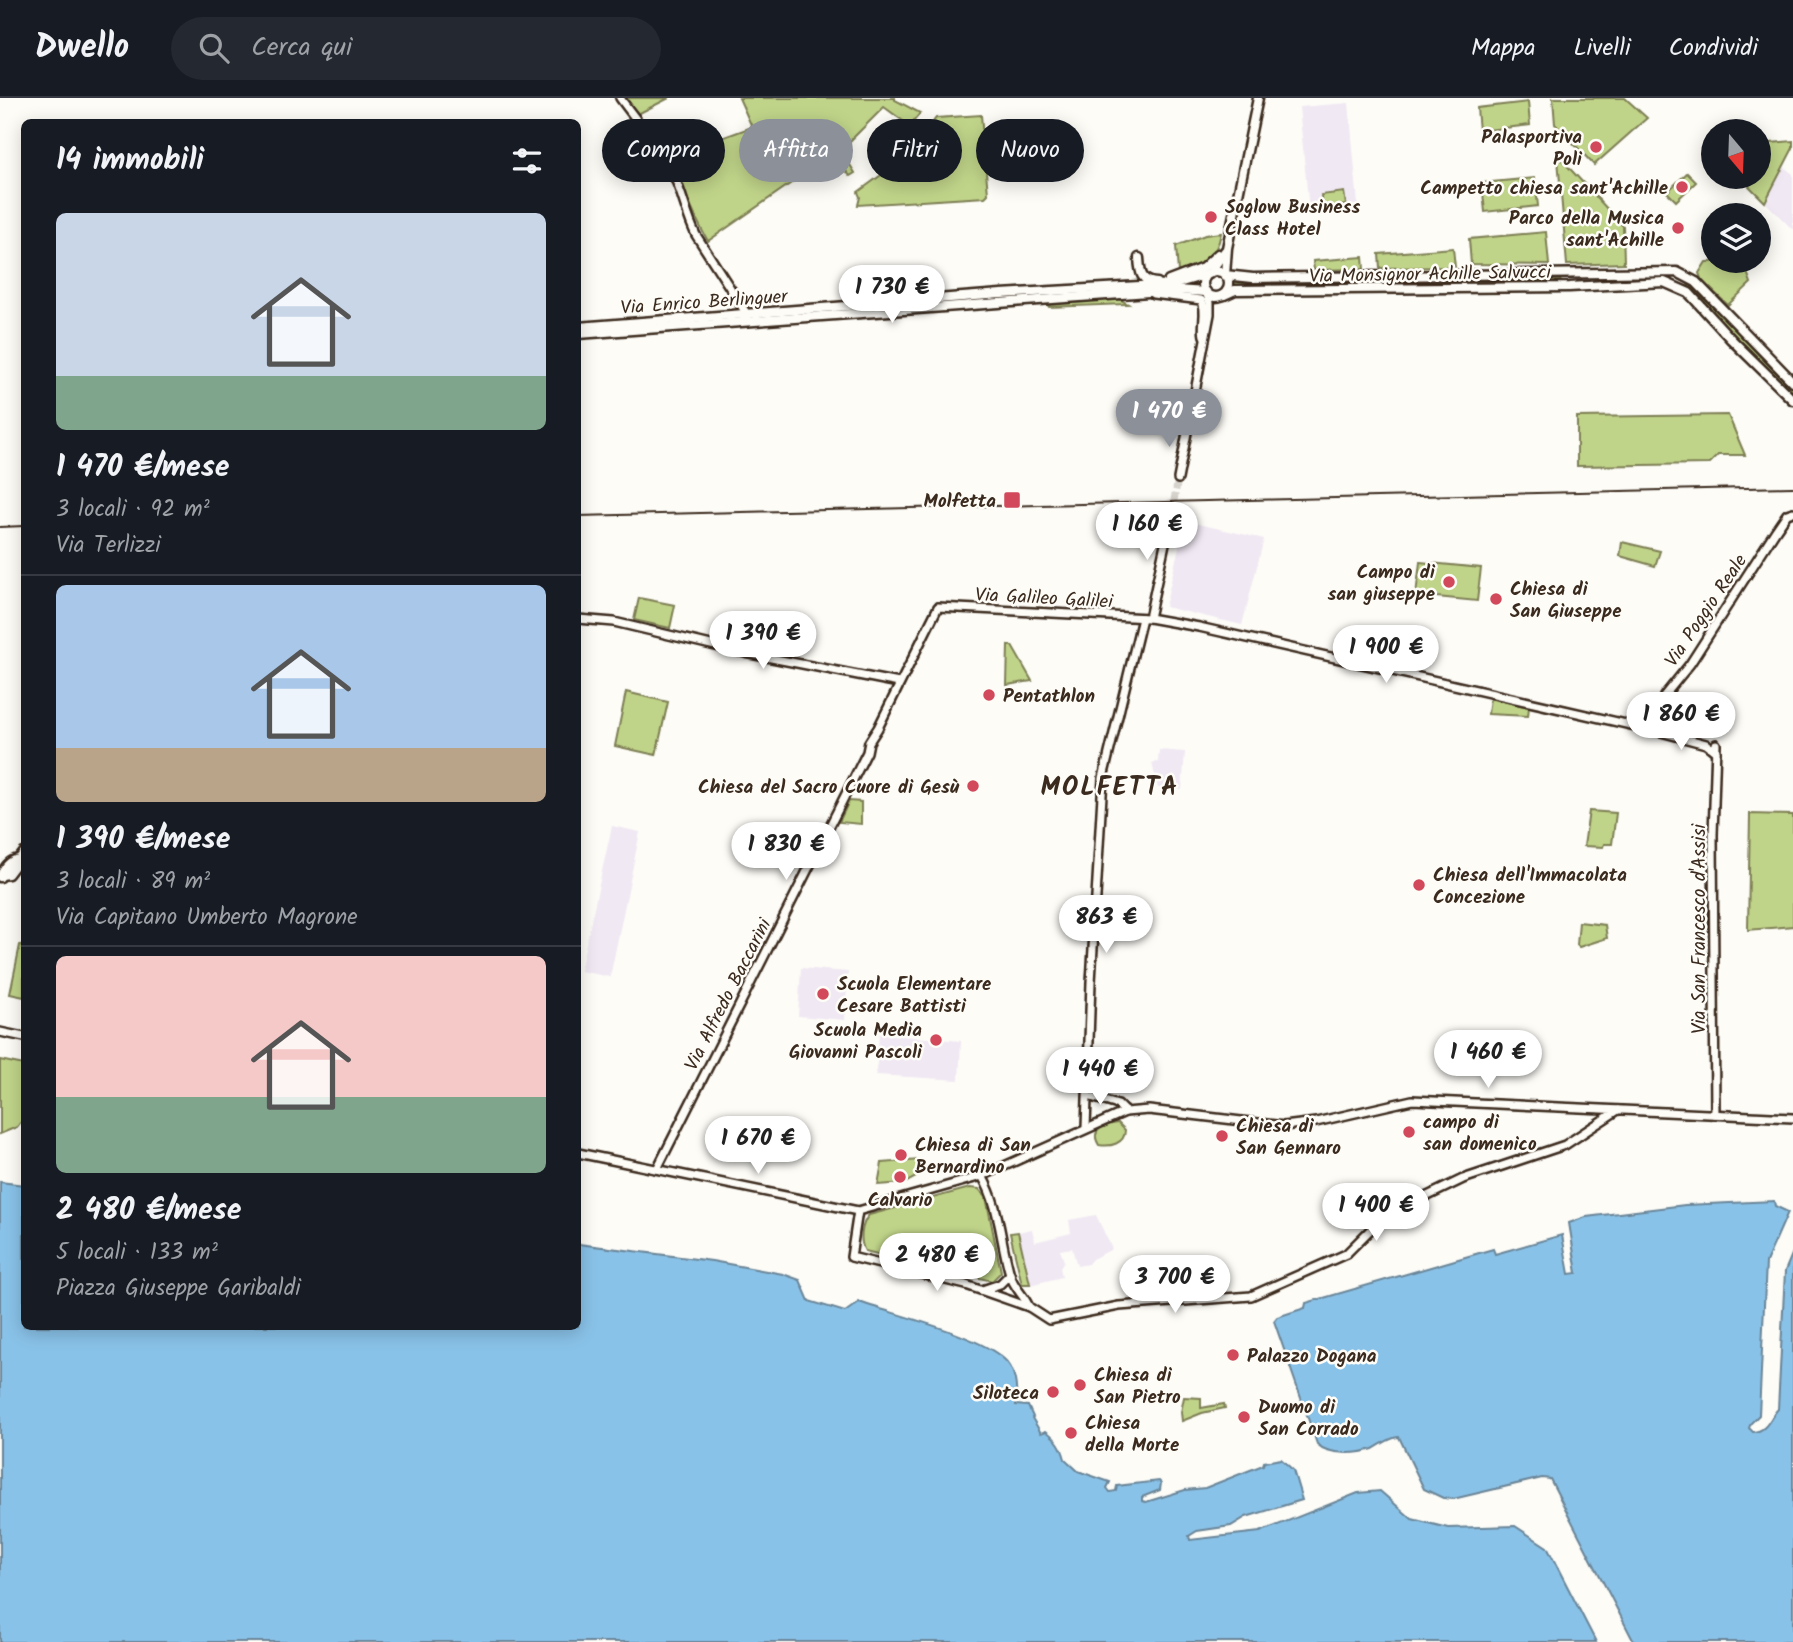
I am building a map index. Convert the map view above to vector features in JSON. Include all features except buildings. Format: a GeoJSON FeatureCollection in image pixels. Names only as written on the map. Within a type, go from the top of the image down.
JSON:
{"type":"FeatureCollection","features":[{"type":"Feature","properties":{"kind":"main road"},"geometry":{"type":"LineString","coordinates":[[1227,248],[1204,280],[1206,292],[1214,297],[1224,295],[1229,287],[1225,275],[1227,248],[1258,98]]}},
{"type":"Feature","properties":{"kind":"main road"},"geometry":{"type":"LineString","coordinates":[[1139,258],[1140,273],[1146,281],[1166,282],[1212,262],[1231,229]]}},
{"type":"Feature","properties":{"kind":"main road"},"geometry":{"type":"LineString","coordinates":[[1231,229],[1231,267],[1241,275],[1258,278]]}},
{"type":"Feature","properties":{"kind":"main road"},"geometry":{"type":"LineString","coordinates":[[1209,274],[1216,271],[1225,275]]}},
{"type":"Feature","properties":{"kind":"main road","name":"Via Monsignor Achille Salvucci"},"geometry":{"type":"LineString","coordinates":[[1225,275],[1258,278],[1677,272],[1696,282],[1793,382]]}},
{"type":"Feature","properties":{"kind":"main road","name":"Via Enrico Berlinguer"},"geometry":{"type":"LineString","coordinates":[[581,327],[745,312],[1154,286],[1185,283],[1209,274]]}},
{"type":"Feature","properties":{"kind":"main road","name":"Via Monsignor Achille Salvucci"},"geometry":{"type":"LineString","coordinates":[[1224,295],[1235,290],[1637,285],[1664,282],[1689,293],[1793,400]]}},
{"type":"Feature","properties":{"kind":"main road","name":"Via Enrico Berlinguer"},"geometry":{"type":"LineString","coordinates":[[581,334],[1177,290],[1206,292]]}},
{"type":"Feature","properties":{"kind":"main road"},"geometry":{"type":"LineString","coordinates":[[1,876],[8,874],[21,857]]}},
{"type":"Feature","properties":{"kind":"street"},"geometry":{"type":"LineString","coordinates":[[620,98],[667,162],[696,235],[745,312],[754,321]]}},
{"type":"Feature","properties":{"kind":"street"},"geometry":{"type":"LineString","coordinates":[[1178,479],[1210,314],[1206,292]]}},
{"type":"Feature","properties":{"kind":"street"},"geometry":{"type":"LineString","coordinates":[[1135,293],[1201,300],[1205,308],[1201,324],[1204,338]]}},
{"type":"Feature","properties":{"kind":"street"},"geometry":{"type":"LineString","coordinates":[[1210,314],[1224,295]]}},
{"type":"Feature","properties":{"kind":"street"},"geometry":{"type":"LineString","coordinates":[[1086,1128],[1099,814],[1103,778],[1172,511]]}},
{"type":"Feature","properties":{"kind":"street","name":"Via Poggio Reale"},"geometry":{"type":"LineString","coordinates":[[1657,731],[1664,696],[1690,664],[1790,516]]}},
{"type":"Feature","properties":{"kind":"street","name":"Via Galileo Galilei"},"geometry":{"type":"LineString","coordinates":[[938,607],[1145,618],[1199,627],[1657,731],[1706,744],[1716,752]]}},
{"type":"Feature","properties":{"kind":"street","name":"Via Alfredo Baccarini"},"geometry":{"type":"LineString","coordinates":[[655,1169],[741,1006],[938,607]]}},
{"type":"Feature","properties":{"kind":"street"},"geometry":{"type":"LineString","coordinates":[[581,618],[635,626],[745,653],[899,682]]}},
{"type":"Feature","properties":{"kind":"street","name":"Via San Francesco d'Assisi"},"geometry":{"type":"LineString","coordinates":[[1715,1114],[1713,835],[1716,744]]}},
{"type":"Feature","properties":{"kind":"street"},"geometry":{"type":"LineString","coordinates":[[0,1032],[21,1036]]}},
{"type":"Feature","properties":{"kind":"street"},"geometry":{"type":"LineString","coordinates":[[1088,1096],[1118,1105],[1125,1112]]}},
{"type":"Feature","properties":{"kind":"street"},"geometry":{"type":"LineString","coordinates":[[581,1154],[858,1211],[982,1176],[1125,1112],[1150,1111],[1270,1126],[1296,1126],[1412,1100],[1793,1118]]}},
{"type":"Feature","properties":{"kind":"street"},"geometry":{"type":"LineString","coordinates":[[858,1211],[850,1257],[981,1290],[1029,1307],[1049,1320],[1119,1306],[1251,1296],[1339,1258],[1354,1247],[1382,1218],[1463,1180],[1565,1145],[1618,1110]]}},
{"type":"Feature","properties":{"kind":"street"},"geometry":{"type":"LineString","coordinates":[[982,1176],[993,1194],[1010,1274],[1029,1307]]}},
{"type":"Feature","properties":{"kind":"street"},"geometry":{"type":"LineString","coordinates":[[981,1290],[1000,1283],[1010,1274]]}},
{"type":"Feature","properties":{"kind":"shaded area"},"geometry":{"type":"Polygon","coordinates":[[[1349,103],[1358,205],[1309,210],[1299,107],[1349,103]]]}},
{"type":"Feature","properties":{"kind":"shaded area"},"geometry":{"type":"Polygon","coordinates":[[[1784,167],[1793,174],[1793,230],[1771,208],[1771,203],[1765,202],[1784,167]]]}},
{"type":"Feature","properties":{"kind":"shaded area"},"geometry":{"type":"Polygon","coordinates":[[[1185,521],[1264,539],[1242,625],[1165,607],[1185,521]]]}},
{"type":"Feature","properties":{"kind":"shaded area"},"geometry":{"type":"Polygon","coordinates":[[[1159,750],[1185,752],[1182,790],[1158,788],[1152,763],[1158,762],[1159,750]]]}},
{"type":"Feature","properties":{"kind":"shaded area"},"geometry":{"type":"Polygon","coordinates":[[[612,826],[640,832],[610,977],[581,971],[612,826]]]}},
{"type":"Feature","properties":{"kind":"shaded area","name":"Scuola Elementare Cesare Battisti"},"geometry":{"type":"Polygon","coordinates":[[[801,968],[848,972],[845,1020],[798,1016],[801,968]]]}},
{"type":"Feature","properties":{"kind":"shaded area"},"geometry":{"type":"Polygon","coordinates":[[[879,1034],[961,1041],[959,1080],[876,1075],[879,1034]]]}},
{"type":"Feature","properties":{"kind":"shaded area"},"geometry":{"type":"Polygon","coordinates":[[[1096,1215],[1112,1249],[1092,1259],[1088,1264],[1077,1266],[1072,1248],[1060,1250],[1064,1261],[1060,1267],[1062,1277],[1030,1285],[1018,1232],[1032,1229],[1035,1242],[1071,1233],[1069,1220],[1096,1215]]]}},
{"type":"Feature","properties":{"kind":"green space"},"geometry":{"type":"Polygon","coordinates":[[[624,98],[669,98],[636,115],[624,98]]]}},
{"type":"Feature","properties":{"kind":"green space"},"geometry":{"type":"Polygon","coordinates":[[[739,98],[895,98],[920,113],[915,119],[900,119],[884,107],[872,119],[867,119],[867,124],[853,138],[853,119],[748,119],[739,98]]]}},
{"type":"Feature","properties":{"kind":"green space","name":"Palasportiva Poli"},"geometry":{"type":"Polygon","coordinates":[[[1553,98],[1625,98],[1647,118],[1594,165],[1555,124],[1553,98]]]}},
{"type":"Feature","properties":{"kind":"green space"},"geometry":{"type":"Polygon","coordinates":[[[1528,102],[1530,125],[1479,131],[1477,108],[1528,102]]]}},
{"type":"Feature","properties":{"kind":"green space"},"geometry":{"type":"Polygon","coordinates":[[[981,115],[981,119],[976,119],[976,182],[987,182],[988,194],[985,197],[858,205],[858,192],[872,182],[962,182],[962,119],[936,118],[981,115]]]}},
{"type":"Feature","properties":{"kind":"green space"},"geometry":{"type":"Polygon","coordinates":[[[739,132],[739,182],[793,182],[708,241],[680,182],[725,182],[725,137],[739,132]]]}},
{"type":"Feature","properties":{"kind":"green space"},"geometry":{"type":"Polygon","coordinates":[[[1793,141],[1793,148],[1765,202],[1752,189],[1771,189],[1771,143],[1793,141]]]}},
{"type":"Feature","properties":{"kind":"green space"},"geometry":{"type":"Polygon","coordinates":[[[1560,158],[1623,226],[1624,263],[1567,265],[1560,158]]]}},
{"type":"Feature","properties":{"kind":"green space","name":"Campetto chiesa sant'Achille"},"geometry":{"type":"Polygon","coordinates":[[[1687,173],[1696,182],[1676,201],[1667,192],[1687,173]]]}},
{"type":"Feature","properties":{"kind":"green space"},"geometry":{"type":"Polygon","coordinates":[[[1535,178],[1538,206],[1485,212],[1482,183],[1535,178]]]}},
{"type":"Feature","properties":{"kind":"green space"},"geometry":{"type":"Polygon","coordinates":[[[1344,192],[1346,205],[1322,208],[1321,195],[1344,192]]]}},
{"type":"Feature","properties":{"kind":"green space"},"geometry":{"type":"Polygon","coordinates":[[[1546,232],[1549,265],[1471,264],[1469,239],[1546,232]]]}},
{"type":"Feature","properties":{"kind":"green space"},"geometry":{"type":"Polygon","coordinates":[[[1221,233],[1216,249],[1207,259],[1178,272],[1176,246],[1205,235],[1221,233]]]}},
{"type":"Feature","properties":{"kind":"green space"},"geometry":{"type":"Polygon","coordinates":[[[1453,248],[1455,267],[1380,268],[1379,254],[1453,248]]]}},
{"type":"Feature","properties":{"kind":"green space"},"geometry":{"type":"Polygon","coordinates":[[[1363,257],[1364,269],[1314,270],[1313,261],[1363,257]]]}},
{"type":"Feature","properties":{"kind":"green space"},"geometry":{"type":"Polygon","coordinates":[[[1701,270],[1701,273],[1747,273],[1751,283],[1728,305],[1702,281],[1699,273],[1701,270]]]}},
{"type":"Feature","properties":{"kind":"green space"},"geometry":{"type":"Polygon","coordinates":[[[1562,277],[1560,281],[1409,282],[1410,279],[1562,277]]]}},
{"type":"Feature","properties":{"kind":"green space"},"geometry":{"type":"Polygon","coordinates":[[[1231,278],[1394,280],[1392,284],[1243,286],[1232,290],[1231,278]]]}},
{"type":"Feature","properties":{"kind":"green space"},"geometry":{"type":"Polygon","coordinates":[[[1689,283],[1693,284],[1793,387],[1793,395],[1688,288],[1689,283]]]}},
{"type":"Feature","properties":{"kind":"green space"},"geometry":{"type":"Polygon","coordinates":[[[1119,299],[1128,304],[1049,307],[1047,304],[1119,299]]]}},
{"type":"Feature","properties":{"kind":"green space"},"geometry":{"type":"Polygon","coordinates":[[[1728,415],[1745,455],[1718,455],[1709,464],[1577,466],[1577,417],[1728,415]]]}},
{"type":"Feature","properties":{"kind":"green space"},"geometry":{"type":"Polygon","coordinates":[[[1622,542],[1660,551],[1655,566],[1620,556],[1622,542]]]}},
{"type":"Feature","properties":{"kind":"green space","name":"Campo di san giuseppe"},"geometry":{"type":"Polygon","coordinates":[[[1420,562],[1481,568],[1477,601],[1416,595],[1420,562]]]}},
{"type":"Feature","properties":{"kind":"green space"},"geometry":{"type":"Polygon","coordinates":[[[639,598],[675,605],[670,628],[634,620],[639,598]]]}},
{"type":"Feature","properties":{"kind":"green space"},"geometry":{"type":"Polygon","coordinates":[[[1008,645],[1012,646],[1032,681],[1007,685],[1008,645]]]}},
{"type":"Feature","properties":{"kind":"green space"},"geometry":{"type":"Polygon","coordinates":[[[626,692],[668,702],[656,755],[615,746],[626,692]]]}},
{"type":"Feature","properties":{"kind":"green space"},"geometry":{"type":"Polygon","coordinates":[[[1490,698],[1529,707],[1528,716],[1488,714],[1490,698]]]}},
{"type":"Feature","properties":{"kind":"green space"},"geometry":{"type":"Polygon","coordinates":[[[849,801],[861,802],[861,824],[839,822],[849,801]]]}},
{"type":"Feature","properties":{"kind":"green space"},"geometry":{"type":"Polygon","coordinates":[[[1589,811],[1616,813],[1612,844],[1604,844],[1603,847],[1584,846],[1589,811]]]}},
{"type":"Feature","properties":{"kind":"green space"},"geometry":{"type":"Polygon","coordinates":[[[1750,814],[1793,815],[1793,926],[1748,930],[1750,814]]]}},
{"type":"Feature","properties":{"kind":"green space"},"geometry":{"type":"Polygon","coordinates":[[[1579,922],[1605,925],[1607,938],[1579,947],[1579,922]]]}},
{"type":"Feature","properties":{"kind":"green space"},"geometry":{"type":"Polygon","coordinates":[[[21,945],[21,996],[10,994],[21,945]]]}},
{"type":"Feature","properties":{"kind":"green space"},"geometry":{"type":"Polygon","coordinates":[[[0,1060],[21,1064],[21,1122],[17,1127],[0,1134],[0,1060]]]}},
{"type":"Feature","properties":{"kind":"green space"},"geometry":{"type":"Polygon","coordinates":[[[1118,1123],[1125,1130],[1122,1139],[1112,1145],[1099,1145],[1096,1140],[1097,1132],[1118,1123]]]}},
{"type":"Feature","properties":{"kind":"green space"},"geometry":{"type":"Polygon","coordinates":[[[919,1160],[918,1176],[905,1183],[878,1185],[882,1163],[919,1160]]]}},
{"type":"Feature","properties":{"kind":"green space"},"geometry":{"type":"Polygon","coordinates":[[[970,1188],[979,1189],[986,1197],[1001,1272],[992,1281],[865,1251],[862,1233],[869,1215],[970,1188]]]}},
{"type":"Feature","properties":{"kind":"green space"},"geometry":{"type":"Polygon","coordinates":[[[1018,1232],[1030,1284],[1022,1284],[1010,1233],[1018,1232]]]}},
{"type":"Feature","properties":{"kind":"green space"},"geometry":{"type":"Polygon","coordinates":[[[1184,1397],[1201,1398],[1201,1408],[1224,1404],[1225,1408],[1182,1421],[1184,1397]]]}},
{"type":"Feature","properties":{"kind":"water"},"geometry":{"type":"Polygon","coordinates":[[[0,1182],[21,1185],[21,1330],[581,1330],[581,1244],[712,1261],[783,1274],[800,1280],[809,1301],[845,1312],[859,1302],[937,1326],[993,1351],[1009,1364],[1014,1375],[1016,1405],[1028,1406],[1041,1433],[1046,1431],[1053,1437],[1061,1447],[1065,1459],[1078,1471],[1110,1482],[1107,1488],[1110,1492],[1116,1491],[1117,1486],[1159,1481],[1160,1490],[1142,1497],[1142,1501],[1146,1502],[1185,1490],[1205,1488],[1263,1465],[1264,1462],[1281,1459],[1293,1470],[1302,1500],[1246,1517],[1231,1526],[1197,1531],[1189,1536],[1190,1540],[1260,1532],[1358,1493],[1380,1491],[1412,1519],[1448,1528],[1515,1526],[1547,1547],[1596,1642],[0,1642],[0,1182]]]}},
{"type":"Feature","properties":{"kind":"water"},"geometry":{"type":"Polygon","coordinates":[[[1774,1201],[1775,1206],[1788,1212],[1766,1262],[1759,1415],[1749,1428],[1753,1432],[1762,1430],[1778,1409],[1785,1271],[1793,1252],[1793,1642],[1634,1642],[1550,1479],[1542,1478],[1453,1499],[1443,1498],[1424,1489],[1399,1437],[1373,1449],[1352,1453],[1329,1451],[1317,1444],[1274,1321],[1277,1317],[1305,1308],[1306,1303],[1493,1249],[1495,1254],[1562,1235],[1569,1274],[1577,1273],[1569,1223],[1586,1217],[1685,1205],[1774,1201]]]}},
{"type":"Feature","properties":{"kind":"tunnel"},"geometry":{"type":"LineString","coordinates":[[1172,511],[1178,479]]}},
{"type":"Feature","properties":{"kind":"railway"},"geometry":{"type":"LineString","coordinates":[[581,516],[1793,487]]}},
{"type":"Feature","properties":{"kind":"railway"},"geometry":{"type":"LineString","coordinates":[[0,527],[21,526]]}},
{"type":"Feature","properties":{"kind":"place","name":"Palasportiva Poli"},"geometry":{"type":"Point","coordinates":[1596,147]}},
{"type":"Feature","properties":{"kind":"place","name":"Campetto chiesa sant'Achille"},"geometry":{"type":"Point","coordinates":[1682,187]}},
{"type":"Feature","properties":{"kind":"place","name":"Soglow Business Class Hotel"},"geometry":{"type":"Point","coordinates":[1211,217]}},
{"type":"Feature","properties":{"kind":"place","name":"Parco della Musica sant'Achille"},"geometry":{"type":"Point","coordinates":[1678,228]}},
{"type":"Feature","properties":{"kind":"place","name":"Molfetta"},"geometry":{"type":"Point","coordinates":[1012,500]}},
{"type":"Feature","properties":{"kind":"place","name":"Campo di san giuseppe"},"geometry":{"type":"Point","coordinates":[1449,582]}},
{"type":"Feature","properties":{"kind":"place","name":"Chiesa di San Giuseppe"},"geometry":{"type":"Point","coordinates":[1496,599]}},
{"type":"Feature","properties":{"kind":"place","name":"Pentathlon"},"geometry":{"type":"Point","coordinates":[989,695]}},
{"type":"Feature","properties":{"kind":"place","name":"Chiesa del Sacro Cuore di Gesù"},"geometry":{"type":"Point","coordinates":[973,786]}},
{"type":"Feature","properties":{"kind":"place","name":"Chiesa dell'Immacolata Concezione"},"geometry":{"type":"Point","coordinates":[1419,885]}},
{"type":"Feature","properties":{"kind":"place","name":"Scuola Elementare Cesare Battisti"},"geometry":{"type":"Point","coordinates":[823,994]}},
{"type":"Feature","properties":{"kind":"place","name":"Scuola Media Giovanni Pascoli"},"geometry":{"type":"Point","coordinates":[936,1040]}},
{"type":"Feature","properties":{"kind":"place","name":"campo di san domenico"},"geometry":{"type":"Point","coordinates":[1409,1132]}},
{"type":"Feature","properties":{"kind":"place","name":"Chiesa di San Gennaro"},"geometry":{"type":"Point","coordinates":[1222,1136]}},
{"type":"Feature","properties":{"kind":"place","name":"Chiesa di San Bernardino"},"geometry":{"type":"Point","coordinates":[901,1155]}},
{"type":"Feature","properties":{"kind":"place","name":"Calvario"},"geometry":{"type":"Point","coordinates":[900,1177]}},
{"type":"Feature","properties":{"kind":"place","name":"Palazzo Dogana"},"geometry":{"type":"Point","coordinates":[1233,1355]}},
{"type":"Feature","properties":{"kind":"place","name":"Chiesa di San Pietro"},"geometry":{"type":"Point","coordinates":[1080,1385]}},
{"type":"Feature","properties":{"kind":"place","name":"Siloteca"},"geometry":{"type":"Point","coordinates":[1053,1392]}},
{"type":"Feature","properties":{"kind":"place","name":"Duomo di San Corrado"},"geometry":{"type":"Point","coordinates":[1244,1417]}},
{"type":"Feature","properties":{"kind":"place","name":"Chiesa della Morte"},"geometry":{"type":"Point","coordinates":[1071,1433]}},
{"type":"Feature","properties":{"kind":"district","name":"MOLFETTA"},"geometry":{"type":"Point","coordinates":[1110,786]}}]}
